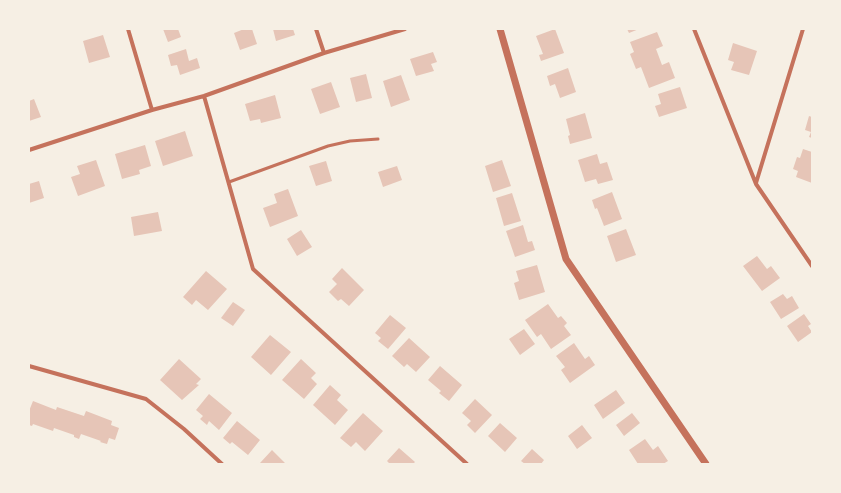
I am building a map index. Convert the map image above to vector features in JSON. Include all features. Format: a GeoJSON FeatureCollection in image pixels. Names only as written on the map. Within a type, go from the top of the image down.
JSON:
{"type":"FeatureCollection","features":[{"type":"Feature","properties":{"kind":"street"},"geometry":{"type":"LineString","coordinates":[[128,29],[152,110]]}},
{"type":"Feature","properties":{"kind":"street"},"geometry":{"type":"LineString","coordinates":[[316,29],[324,53]]}},
{"type":"Feature","properties":{"kind":"street"},"geometry":{"type":"LineString","coordinates":[[29,150],[152,110],[204,96],[324,53],[405,29]]}},
{"type":"Feature","properties":{"kind":"street"},"geometry":{"type":"LineString","coordinates":[[500,29],[566,259],[706,464]]}},
{"type":"Feature","properties":{"kind":"street"},"geometry":{"type":"LineString","coordinates":[[694,29],[756,184],[812,266]]}},
{"type":"Feature","properties":{"kind":"street"},"geometry":{"type":"LineString","coordinates":[[756,184],[803,29]]}},
{"type":"Feature","properties":{"kind":"street"},"geometry":{"type":"LineString","coordinates":[[204,96],[253,269],[467,464]]}},
{"type":"Feature","properties":{"kind":"street"},"geometry":{"type":"LineString","coordinates":[[29,366],[146,399],[184,429],[222,464]]}},
{"type":"Feature","properties":{"kind":"lane"},"geometry":{"type":"LineString","coordinates":[[229,182],[328,146],[350,141],[378,139]]}},
{"type":"Feature","properties":{"kind":"building"},"geometry":{"type":"Polygon","coordinates":[[[163,29],[178,29],[181,37],[168,42],[163,29]]]}},
{"type":"Feature","properties":{"kind":"building"},"geometry":{"type":"Polygon","coordinates":[[[244,29],[252,29],[257,44],[240,50],[234,33],[244,29]]]}},
{"type":"Feature","properties":{"kind":"building"},"geometry":{"type":"Polygon","coordinates":[[[273,29],[293,29],[295,35],[276,41],[273,29]]]}},
{"type":"Feature","properties":{"kind":"building"},"geometry":{"type":"Polygon","coordinates":[[[555,29],[564,53],[541,61],[539,55],[543,54],[536,36],[555,29]]]}},
{"type":"Feature","properties":{"kind":"building"},"geometry":{"type":"Polygon","coordinates":[[[627,29],[639,29],[629,33],[627,29]]]}},
{"type":"Feature","properties":{"kind":"building"},"geometry":{"type":"Polygon","coordinates":[[[657,32],[663,46],[656,49],[662,65],[669,62],[675,78],[649,88],[641,67],[636,69],[630,54],[634,52],[630,42],[657,32]]]}},
{"type":"Feature","properties":{"kind":"building"},"geometry":{"type":"Polygon","coordinates":[[[103,35],[110,57],[89,63],[83,41],[103,35]]]}},
{"type":"Feature","properties":{"kind":"building"},"geometry":{"type":"Polygon","coordinates":[[[733,43],[757,51],[749,75],[731,70],[734,62],[728,60],[733,43]]]}},
{"type":"Feature","properties":{"kind":"building"},"geometry":{"type":"Polygon","coordinates":[[[186,49],[189,61],[197,58],[200,68],[180,75],[177,65],[171,66],[168,55],[186,49]]]}},
{"type":"Feature","properties":{"kind":"building"},"geometry":{"type":"Polygon","coordinates":[[[433,52],[437,62],[431,64],[434,71],[416,76],[410,59],[433,52]]]}},
{"type":"Feature","properties":{"kind":"building"},"geometry":{"type":"Polygon","coordinates":[[[568,68],[576,92],[560,98],[555,84],[550,86],[547,76],[568,68]]]}},
{"type":"Feature","properties":{"kind":"building"},"geometry":{"type":"Polygon","coordinates":[[[366,74],[372,98],[356,102],[350,78],[366,74]]]}},
{"type":"Feature","properties":{"kind":"building"},"geometry":{"type":"Polygon","coordinates":[[[401,75],[410,100],[391,107],[383,81],[401,75]]]}},
{"type":"Feature","properties":{"kind":"building"},"geometry":{"type":"Polygon","coordinates":[[[331,82],[340,107],[320,114],[311,89],[331,82]]]}},
{"type":"Feature","properties":{"kind":"building"},"geometry":{"type":"Polygon","coordinates":[[[680,87],[687,108],[659,117],[655,106],[661,104],[658,94],[680,87]]]}},
{"type":"Feature","properties":{"kind":"building"},"geometry":{"type":"Polygon","coordinates":[[[275,95],[281,118],[261,123],[260,119],[250,121],[245,104],[275,95]]]}},
{"type":"Feature","properties":{"kind":"building"},"geometry":{"type":"Polygon","coordinates":[[[34,99],[41,117],[29,121],[29,101],[34,99]]]}},
{"type":"Feature","properties":{"kind":"building"},"geometry":{"type":"Polygon","coordinates":[[[585,113],[592,138],[570,144],[568,136],[570,135],[566,119],[585,113]]]}},
{"type":"Feature","properties":{"kind":"building"},"geometry":{"type":"Polygon","coordinates":[[[809,116],[812,117],[812,138],[809,137],[811,132],[805,130],[809,116]]]}},
{"type":"Feature","properties":{"kind":"building"},"geometry":{"type":"Polygon","coordinates":[[[185,131],[193,156],[163,166],[155,141],[185,131]]]}},
{"type":"Feature","properties":{"kind":"building"},"geometry":{"type":"Polygon","coordinates":[[[145,145],[151,166],[139,170],[140,174],[122,179],[115,154],[145,145]]]}},
{"type":"Feature","properties":{"kind":"building"},"geometry":{"type":"Polygon","coordinates":[[[803,149],[812,152],[812,183],[796,177],[798,171],[793,169],[797,157],[800,158],[803,149]]]}},
{"type":"Feature","properties":{"kind":"building"},"geometry":{"type":"Polygon","coordinates":[[[597,154],[600,164],[607,162],[613,180],[598,184],[596,179],[585,182],[578,160],[597,154]]]}},
{"type":"Feature","properties":{"kind":"building"},"geometry":{"type":"Polygon","coordinates":[[[96,160],[105,186],[78,196],[71,177],[80,174],[77,166],[96,160]]]}},
{"type":"Feature","properties":{"kind":"building"},"geometry":{"type":"Polygon","coordinates":[[[502,160],[511,186],[493,192],[485,166],[502,160]]]}},
{"type":"Feature","properties":{"kind":"building"},"geometry":{"type":"Polygon","coordinates":[[[326,161],[332,181],[316,186],[309,166],[326,161]]]}},
{"type":"Feature","properties":{"kind":"building"},"geometry":{"type":"Polygon","coordinates":[[[397,166],[402,180],[383,187],[378,172],[397,166]]]}},
{"type":"Feature","properties":{"kind":"building"},"geometry":{"type":"Polygon","coordinates":[[[39,181],[44,198],[29,203],[29,184],[39,181]]]}},
{"type":"Feature","properties":{"kind":"building"},"geometry":{"type":"Polygon","coordinates":[[[288,189],[298,216],[270,227],[263,208],[277,203],[274,194],[288,189]]]}},
{"type":"Feature","properties":{"kind":"building"},"geometry":{"type":"Polygon","coordinates":[[[612,192],[622,219],[604,226],[592,200],[612,192]]]}},
{"type":"Feature","properties":{"kind":"building"},"geometry":{"type":"Polygon","coordinates":[[[512,193],[521,221],[504,226],[496,198],[512,193]]]}},
{"type":"Feature","properties":{"kind":"building"},"geometry":{"type":"Polygon","coordinates":[[[158,212],[162,231],[134,236],[131,217],[158,212]]]}},
{"type":"Feature","properties":{"kind":"building"},"geometry":{"type":"Polygon","coordinates":[[[523,225],[528,242],[532,241],[535,250],[515,257],[506,231],[523,225]]]}},
{"type":"Feature","properties":{"kind":"building"},"geometry":{"type":"Polygon","coordinates":[[[626,229],[636,255],[616,262],[607,236],[626,229]]]}},
{"type":"Feature","properties":{"kind":"building"},"geometry":{"type":"Polygon","coordinates":[[[301,230],[312,247],[297,256],[287,239],[301,230]]]}},
{"type":"Feature","properties":{"kind":"building"},"geometry":{"type":"Polygon","coordinates":[[[757,256],[767,269],[771,266],[780,278],[762,291],[743,266],[757,256]]]}},
{"type":"Feature","properties":{"kind":"building"},"geometry":{"type":"Polygon","coordinates":[[[537,265],[545,292],[519,300],[514,283],[519,281],[516,271],[537,265]]]}},
{"type":"Feature","properties":{"kind":"building"},"geometry":{"type":"Polygon","coordinates":[[[342,268],[364,290],[349,306],[341,299],[338,301],[329,292],[337,284],[332,279],[342,268]]]}},
{"type":"Feature","properties":{"kind":"building"},"geometry":{"type":"Polygon","coordinates":[[[206,271],[227,289],[208,310],[196,300],[192,305],[183,297],[206,271]]]}},
{"type":"Feature","properties":{"kind":"building"},"geometry":{"type":"Polygon","coordinates":[[[783,294],[787,299],[792,296],[799,308],[781,319],[770,302],[783,294]]]}},
{"type":"Feature","properties":{"kind":"building"},"geometry":{"type":"Polygon","coordinates":[[[233,302],[245,310],[233,326],[221,318],[233,302]]]}},
{"type":"Feature","properties":{"kind":"building"},"geometry":{"type":"Polygon","coordinates":[[[548,304],[558,318],[561,316],[567,323],[564,326],[571,335],[551,349],[541,334],[537,337],[525,320],[548,304]]]}},
{"type":"Feature","properties":{"kind":"building"},"geometry":{"type":"Polygon","coordinates":[[[804,314],[811,324],[808,326],[812,332],[798,342],[787,326],[804,314]]]}},
{"type":"Feature","properties":{"kind":"building"},"geometry":{"type":"Polygon","coordinates":[[[390,315],[406,328],[388,349],[378,341],[381,338],[375,333],[390,315]]]}},
{"type":"Feature","properties":{"kind":"building"},"geometry":{"type":"Polygon","coordinates":[[[524,329],[535,344],[520,355],[509,339],[524,329]]]}},
{"type":"Feature","properties":{"kind":"building"},"geometry":{"type":"Polygon","coordinates":[[[270,335],[291,352],[271,375],[251,357],[270,335]]]}},
{"type":"Feature","properties":{"kind":"building"},"geometry":{"type":"Polygon","coordinates":[[[409,338],[430,357],[416,372],[407,364],[404,367],[392,356],[409,338]]]}},
{"type":"Feature","properties":{"kind":"building"},"geometry":{"type":"Polygon","coordinates":[[[574,343],[585,359],[589,356],[595,365],[570,383],[561,370],[565,367],[556,356],[574,343]]]}},
{"type":"Feature","properties":{"kind":"building"},"geometry":{"type":"Polygon","coordinates":[[[179,359],[201,379],[196,384],[199,385],[182,400],[160,380],[179,359]]]}},
{"type":"Feature","properties":{"kind":"building"},"geometry":{"type":"Polygon","coordinates":[[[301,359],[316,373],[311,378],[317,384],[304,399],[282,380],[301,359]]]}},
{"type":"Feature","properties":{"kind":"building"},"geometry":{"type":"Polygon","coordinates":[[[440,366],[462,385],[449,401],[439,393],[441,391],[428,380],[440,366]]]}},
{"type":"Feature","properties":{"kind":"building"},"geometry":{"type":"Polygon","coordinates":[[[330,385],[341,395],[337,400],[348,410],[335,425],[313,405],[330,385]]]}},
{"type":"Feature","properties":{"kind":"building"},"geometry":{"type":"Polygon","coordinates":[[[616,390],[625,403],[603,419],[594,405],[616,390]]]}},
{"type":"Feature","properties":{"kind":"building"},"geometry":{"type":"Polygon","coordinates":[[[209,394],[232,413],[219,430],[209,421],[207,425],[200,419],[203,416],[196,410],[209,394]]]}},
{"type":"Feature","properties":{"kind":"building"},"geometry":{"type":"Polygon","coordinates":[[[475,399],[492,415],[475,433],[467,425],[471,421],[462,413],[475,399]]]}},
{"type":"Feature","properties":{"kind":"building"},"geometry":{"type":"Polygon","coordinates":[[[33,401],[56,410],[57,407],[84,416],[86,411],[112,421],[111,425],[119,428],[115,440],[109,438],[107,444],[81,434],[79,439],[74,437],[74,435],[54,428],[53,431],[33,424],[32,426],[29,425],[29,411],[33,401]]]}},
{"type":"Feature","properties":{"kind":"building"},"geometry":{"type":"Polygon","coordinates":[[[363,413],[383,431],[365,451],[356,442],[351,447],[340,438],[363,413]]]}},
{"type":"Feature","properties":{"kind":"building"},"geometry":{"type":"Polygon","coordinates":[[[632,413],[640,423],[624,436],[616,425],[632,413]]]}},
{"type":"Feature","properties":{"kind":"building"},"geometry":{"type":"Polygon","coordinates":[[[237,421],[260,440],[248,455],[232,442],[230,444],[223,438],[237,421]]]}},
{"type":"Feature","properties":{"kind":"building"},"geometry":{"type":"Polygon","coordinates":[[[500,423],[517,438],[505,452],[488,436],[500,423]]]}},
{"type":"Feature","properties":{"kind":"building"},"geometry":{"type":"Polygon","coordinates":[[[582,425],[592,438],[577,449],[568,436],[582,425]]]}},
{"type":"Feature","properties":{"kind":"building"},"geometry":{"type":"Polygon","coordinates":[[[645,439],[653,450],[658,446],[668,461],[663,464],[638,464],[629,450],[645,439]]]}},
{"type":"Feature","properties":{"kind":"building"},"geometry":{"type":"Polygon","coordinates":[[[399,448],[415,462],[413,464],[390,464],[387,461],[399,448]]]}},
{"type":"Feature","properties":{"kind":"building"},"geometry":{"type":"Polygon","coordinates":[[[532,449],[544,460],[541,464],[525,464],[521,461],[532,449]]]}},
{"type":"Feature","properties":{"kind":"building"},"geometry":{"type":"Polygon","coordinates":[[[272,450],[286,464],[260,463],[272,450]]]}}]}
